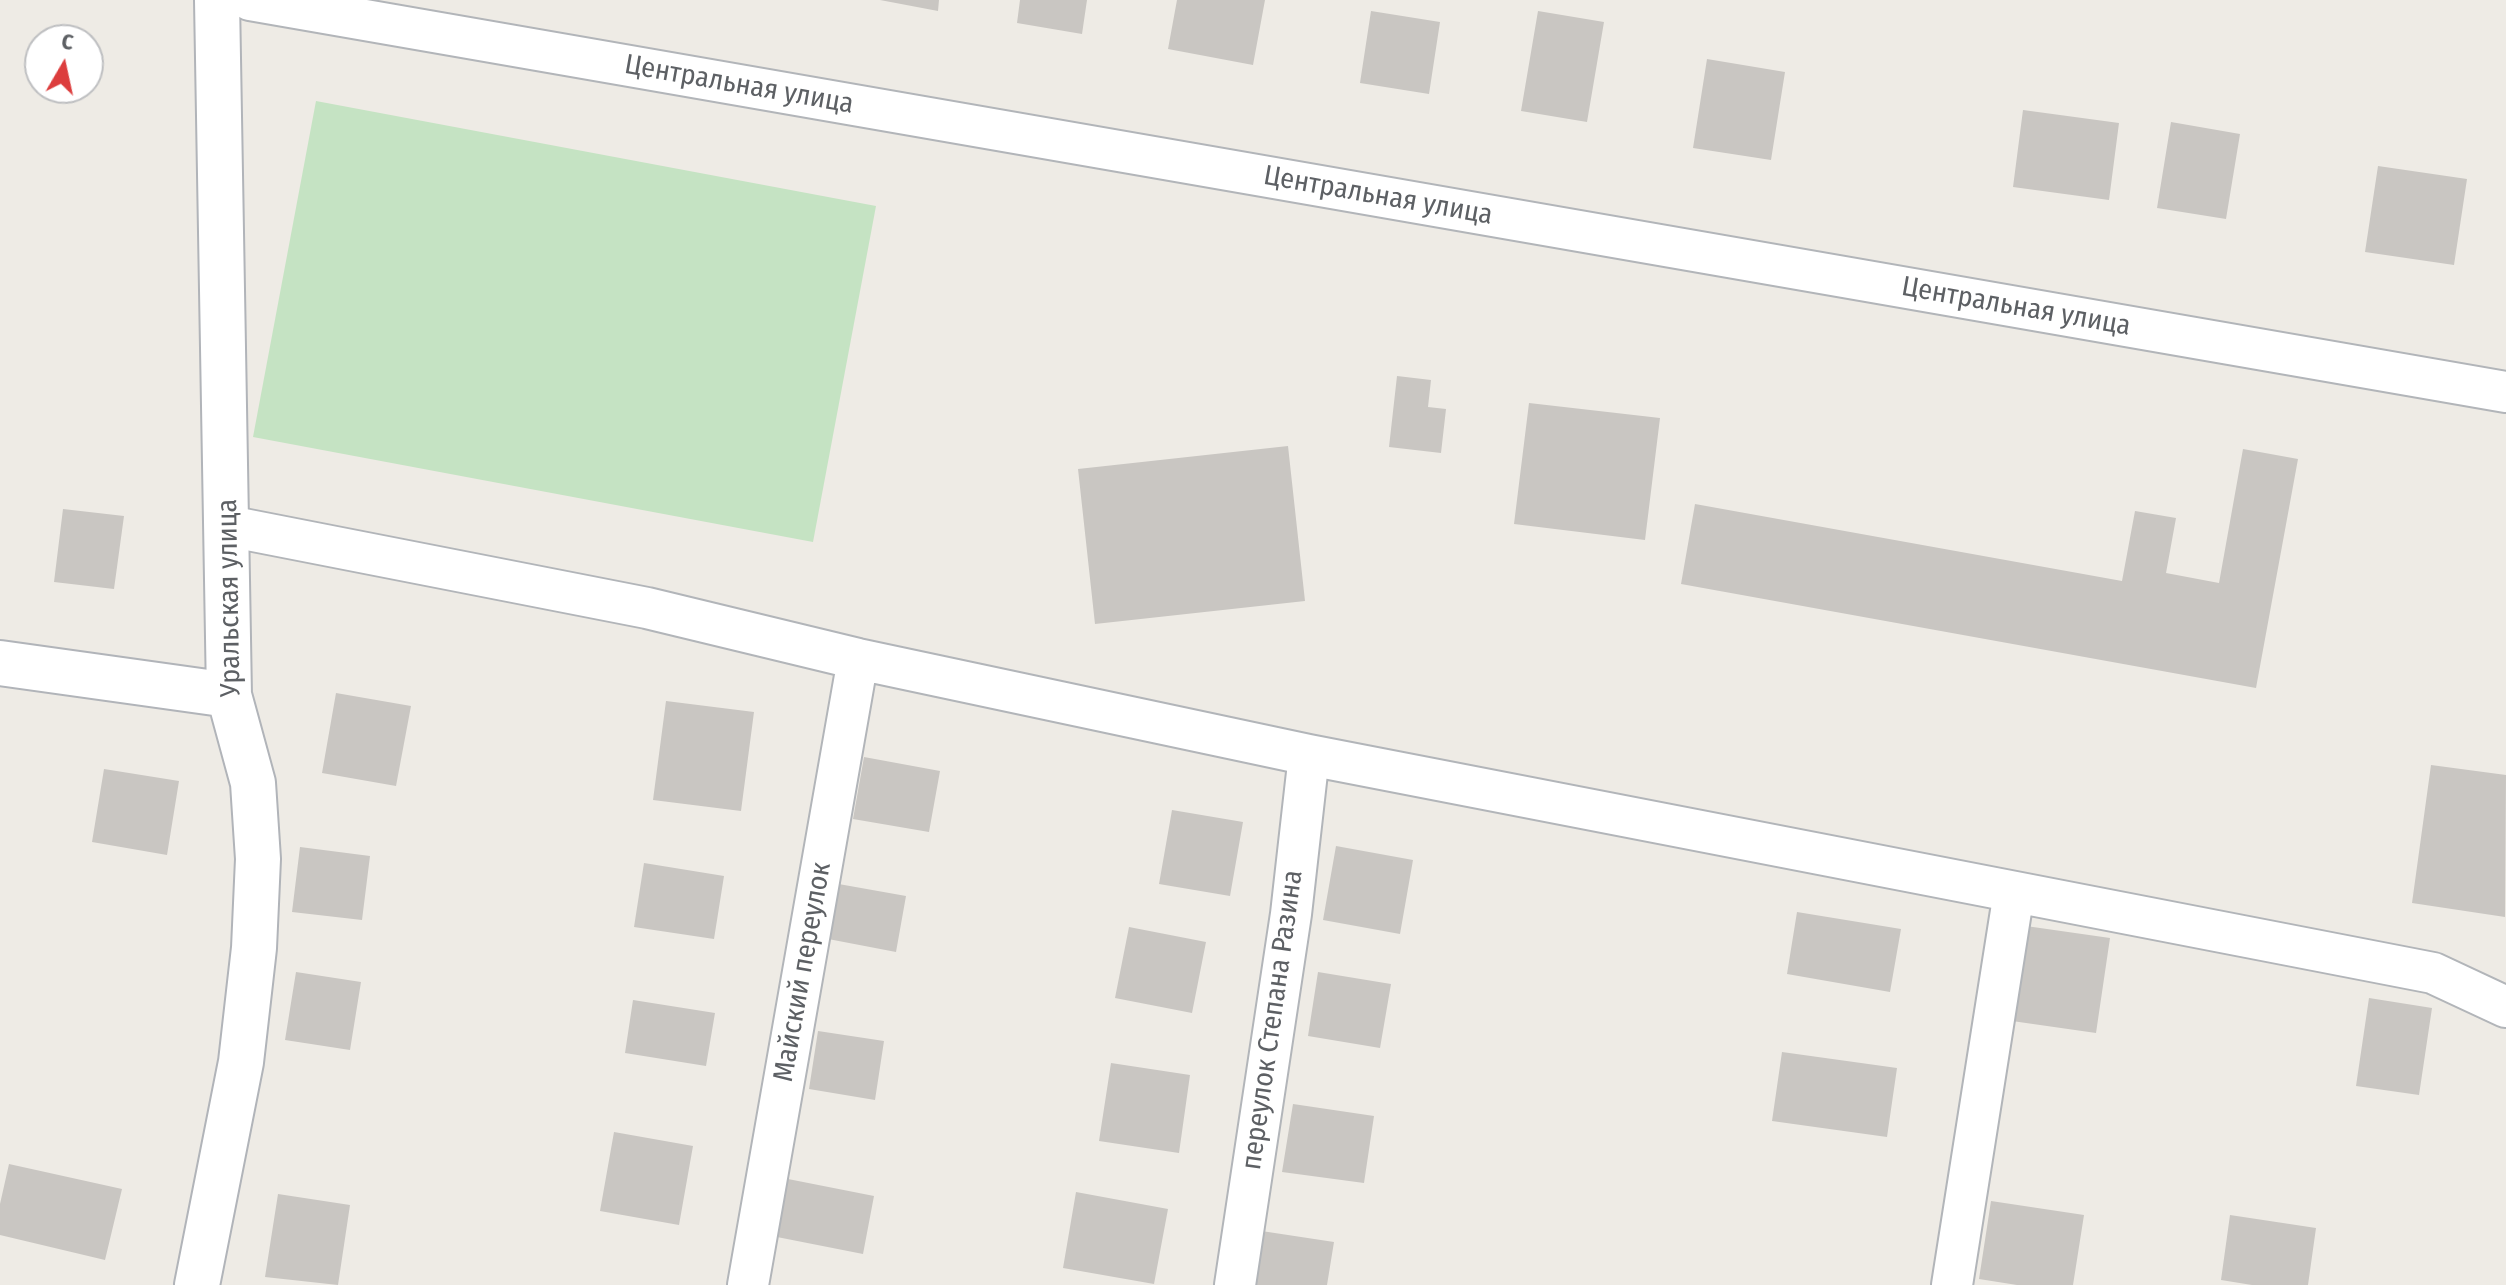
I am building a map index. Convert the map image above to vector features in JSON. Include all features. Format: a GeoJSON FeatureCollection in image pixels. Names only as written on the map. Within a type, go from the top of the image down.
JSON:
{"type":"FeatureCollection","features":[{"type":"Feature","properties":{"kind":"street","name":"Уральская улица"},"geometry":{"type":"LineString","coordinates":[[197,1285],[241,1062],[254,948],[258,859],[253,783],[229,695],[217,0]]}},
{"type":"Feature","properties":{"kind":"street","name":"Центральная улица"},"geometry":{"type":"LineString","coordinates":[[250,0],[2506,392]]}},
{"type":"Feature","properties":{"kind":"street"},"geometry":{"type":"LineString","coordinates":[[228,526],[647,608],[858,659],[1309,755],[2433,973],[2506,1007]]}},
{"type":"Feature","properties":{"kind":"street","name":"Майский переулок"},"geometry":{"type":"LineString","coordinates":[[748,1285],[858,659]]}},
{"type":"Feature","properties":{"kind":"street"},"geometry":{"type":"LineString","coordinates":[[0,663],[229,695]]}},
{"type":"Feature","properties":{"kind":"street","name":"переулок Степана Разина"},"geometry":{"type":"LineString","coordinates":[[1235,1285],[1291,914],[1309,755]]}},
{"type":"Feature","properties":{"kind":"street"},"geometry":{"type":"LineString","coordinates":[[1952,1285],[2014,892]]}},
{"type":"Feature","properties":{"kind":"green space"},"geometry":{"type":"Polygon","coordinates":[[[316,101],[876,206],[813,542],[253,437],[316,101]]]}},
{"type":"Feature","properties":{"kind":"building"},"geometry":{"type":"Polygon","coordinates":[[[880,0],[939,0],[938,11],[880,0]]]}},
{"type":"Feature","properties":{"kind":"building"},"geometry":{"type":"Polygon","coordinates":[[[1020,0],[1087,0],[1082,34],[1017,23],[1020,0]]]}},
{"type":"Feature","properties":{"kind":"building"},"geometry":{"type":"Polygon","coordinates":[[[1177,0],[1265,0],[1253,65],[1168,49],[1177,0]]]}},
{"type":"Feature","properties":{"kind":"building"},"geometry":{"type":"Polygon","coordinates":[[[1371,11],[1440,22],[1429,94],[1360,83],[1371,11]]]}},
{"type":"Feature","properties":{"kind":"building"},"geometry":{"type":"Polygon","coordinates":[[[1538,11],[1604,22],[1587,122],[1521,111],[1538,11]]]}},
{"type":"Feature","properties":{"kind":"building"},"geometry":{"type":"Polygon","coordinates":[[[1707,59],[1785,72],[1771,160],[1693,148],[1707,59]]]}},
{"type":"Feature","properties":{"kind":"building"},"geometry":{"type":"Polygon","coordinates":[[[2023,110],[2119,123],[2109,200],[2013,187],[2023,110]]]}},
{"type":"Feature","properties":{"kind":"building"},"geometry":{"type":"Polygon","coordinates":[[[2171,122],[2240,134],[2226,219],[2157,208],[2171,122]]]}},
{"type":"Feature","properties":{"kind":"building"},"geometry":{"type":"Polygon","coordinates":[[[2378,166],[2467,179],[2454,265],[2365,252],[2378,166]]]}},
{"type":"Feature","properties":{"kind":"building"},"geometry":{"type":"Polygon","coordinates":[[[1397,376],[1431,380],[1428,407],[1446,409],[1441,453],[1389,447],[1397,376]]]}},
{"type":"Feature","properties":{"kind":"building"},"geometry":{"type":"Polygon","coordinates":[[[1529,403],[1660,418],[1645,540],[1514,524],[1529,403]]]}},
{"type":"Feature","properties":{"kind":"building"},"geometry":{"type":"Polygon","coordinates":[[[1288,446],[1305,601],[1095,624],[1078,469],[1288,446]]]}},
{"type":"Feature","properties":{"kind":"building"},"geometry":{"type":"Polygon","coordinates":[[[2243,449],[2298,459],[2256,688],[1681,584],[1695,504],[2122,581],[2135,511],[2176,518],[2166,573],[2219,583],[2243,449]]]}},
{"type":"Feature","properties":{"kind":"building"},"geometry":{"type":"Polygon","coordinates":[[[63,509],[124,516],[114,589],[54,582],[63,509]]]}},
{"type":"Feature","properties":{"kind":"building"},"geometry":{"type":"Polygon","coordinates":[[[336,693],[411,706],[396,786],[322,773],[336,693]]]}},
{"type":"Feature","properties":{"kind":"building"},"geometry":{"type":"Polygon","coordinates":[[[666,701],[754,712],[741,811],[653,800],[666,701]]]}},
{"type":"Feature","properties":{"kind":"building"},"geometry":{"type":"Polygon","coordinates":[[[864,757],[940,771],[929,832],[853,819],[864,757]]]}},
{"type":"Feature","properties":{"kind":"building"},"geometry":{"type":"Polygon","coordinates":[[[2431,765],[2506,775],[2505,917],[2412,903],[2431,765]]]}},
{"type":"Feature","properties":{"kind":"building"},"geometry":{"type":"Polygon","coordinates":[[[104,769],[179,781],[167,855],[92,842],[104,769]]]}},
{"type":"Feature","properties":{"kind":"building"},"geometry":{"type":"Polygon","coordinates":[[[1172,810],[1243,822],[1230,896],[1159,884],[1172,810]]]}},
{"type":"Feature","properties":{"kind":"building"},"geometry":{"type":"Polygon","coordinates":[[[1336,846],[1413,860],[1400,934],[1323,920],[1336,846]]]}},
{"type":"Feature","properties":{"kind":"building"},"geometry":{"type":"Polygon","coordinates":[[[300,847],[370,856],[362,920],[292,912],[300,847]]]}},
{"type":"Feature","properties":{"kind":"building"},"geometry":{"type":"Polygon","coordinates":[[[644,863],[724,876],[714,939],[634,927],[644,863]]]}},
{"type":"Feature","properties":{"kind":"building"},"geometry":{"type":"Polygon","coordinates":[[[833,883],[906,896],[896,952],[823,938],[833,883]]]}},
{"type":"Feature","properties":{"kind":"building"},"geometry":{"type":"Polygon","coordinates":[[[1797,912],[1901,929],[1890,992],[1787,974],[1797,912]]]}},
{"type":"Feature","properties":{"kind":"building"},"geometry":{"type":"Polygon","coordinates":[[[2026,926],[2110,938],[2096,1033],[2012,1021],[2026,926]]]}},
{"type":"Feature","properties":{"kind":"building"},"geometry":{"type":"Polygon","coordinates":[[[1129,927],[1206,942],[1192,1013],[1115,998],[1129,927]]]}},
{"type":"Feature","properties":{"kind":"building"},"geometry":{"type":"Polygon","coordinates":[[[296,972],[361,982],[350,1050],[285,1040],[296,972]]]}},
{"type":"Feature","properties":{"kind":"building"},"geometry":{"type":"Polygon","coordinates":[[[1318,972],[1391,984],[1380,1048],[1308,1036],[1318,972]]]}},
{"type":"Feature","properties":{"kind":"building"},"geometry":{"type":"Polygon","coordinates":[[[2369,998],[2432,1008],[2419,1095],[2356,1086],[2369,998]]]}},
{"type":"Feature","properties":{"kind":"building"},"geometry":{"type":"Polygon","coordinates":[[[633,1000],[715,1013],[706,1066],[625,1053],[633,1000]]]}},
{"type":"Feature","properties":{"kind":"building"},"geometry":{"type":"Polygon","coordinates":[[[818,1031],[884,1041],[875,1100],[809,1089],[818,1031]]]}},
{"type":"Feature","properties":{"kind":"building"},"geometry":{"type":"Polygon","coordinates":[[[1782,1052],[1897,1068],[1887,1137],[1772,1121],[1782,1052]]]}},
{"type":"Feature","properties":{"kind":"building"},"geometry":{"type":"Polygon","coordinates":[[[1111,1063],[1190,1075],[1179,1153],[1099,1141],[1111,1063]]]}},
{"type":"Feature","properties":{"kind":"building"},"geometry":{"type":"Polygon","coordinates":[[[1293,1104],[1374,1116],[1364,1183],[1282,1172],[1293,1104]]]}},
{"type":"Feature","properties":{"kind":"building"},"geometry":{"type":"Polygon","coordinates":[[[614,1132],[693,1146],[679,1225],[600,1211],[614,1132]]]}},
{"type":"Feature","properties":{"kind":"building"},"geometry":{"type":"Polygon","coordinates":[[[9,1164],[122,1189],[105,1260],[0,1235],[0,1204],[9,1164]]]}},
{"type":"Feature","properties":{"kind":"building"},"geometry":{"type":"Polygon","coordinates":[[[788,1179],[874,1196],[863,1254],[777,1237],[788,1179]]]}},
{"type":"Feature","properties":{"kind":"building"},"geometry":{"type":"Polygon","coordinates":[[[1076,1192],[1168,1209],[1154,1284],[1063,1268],[1076,1192]]]}},
{"type":"Feature","properties":{"kind":"building"},"geometry":{"type":"Polygon","coordinates":[[[278,1194],[350,1205],[338,1285],[265,1277],[278,1194]]]}},
{"type":"Feature","properties":{"kind":"building"},"geometry":{"type":"Polygon","coordinates":[[[1991,1201],[2084,1215],[2073,1285],[2017,1285],[1979,1279],[1991,1201]]]}},
{"type":"Feature","properties":{"kind":"building"},"geometry":{"type":"Polygon","coordinates":[[[2230,1215],[2316,1228],[2308,1285],[2252,1285],[2221,1280],[2230,1215]]]}},
{"type":"Feature","properties":{"kind":"building"},"geometry":{"type":"Polygon","coordinates":[[[1255,1230],[1334,1242],[1327,1285],[1247,1285],[1255,1230]]]}}]}
